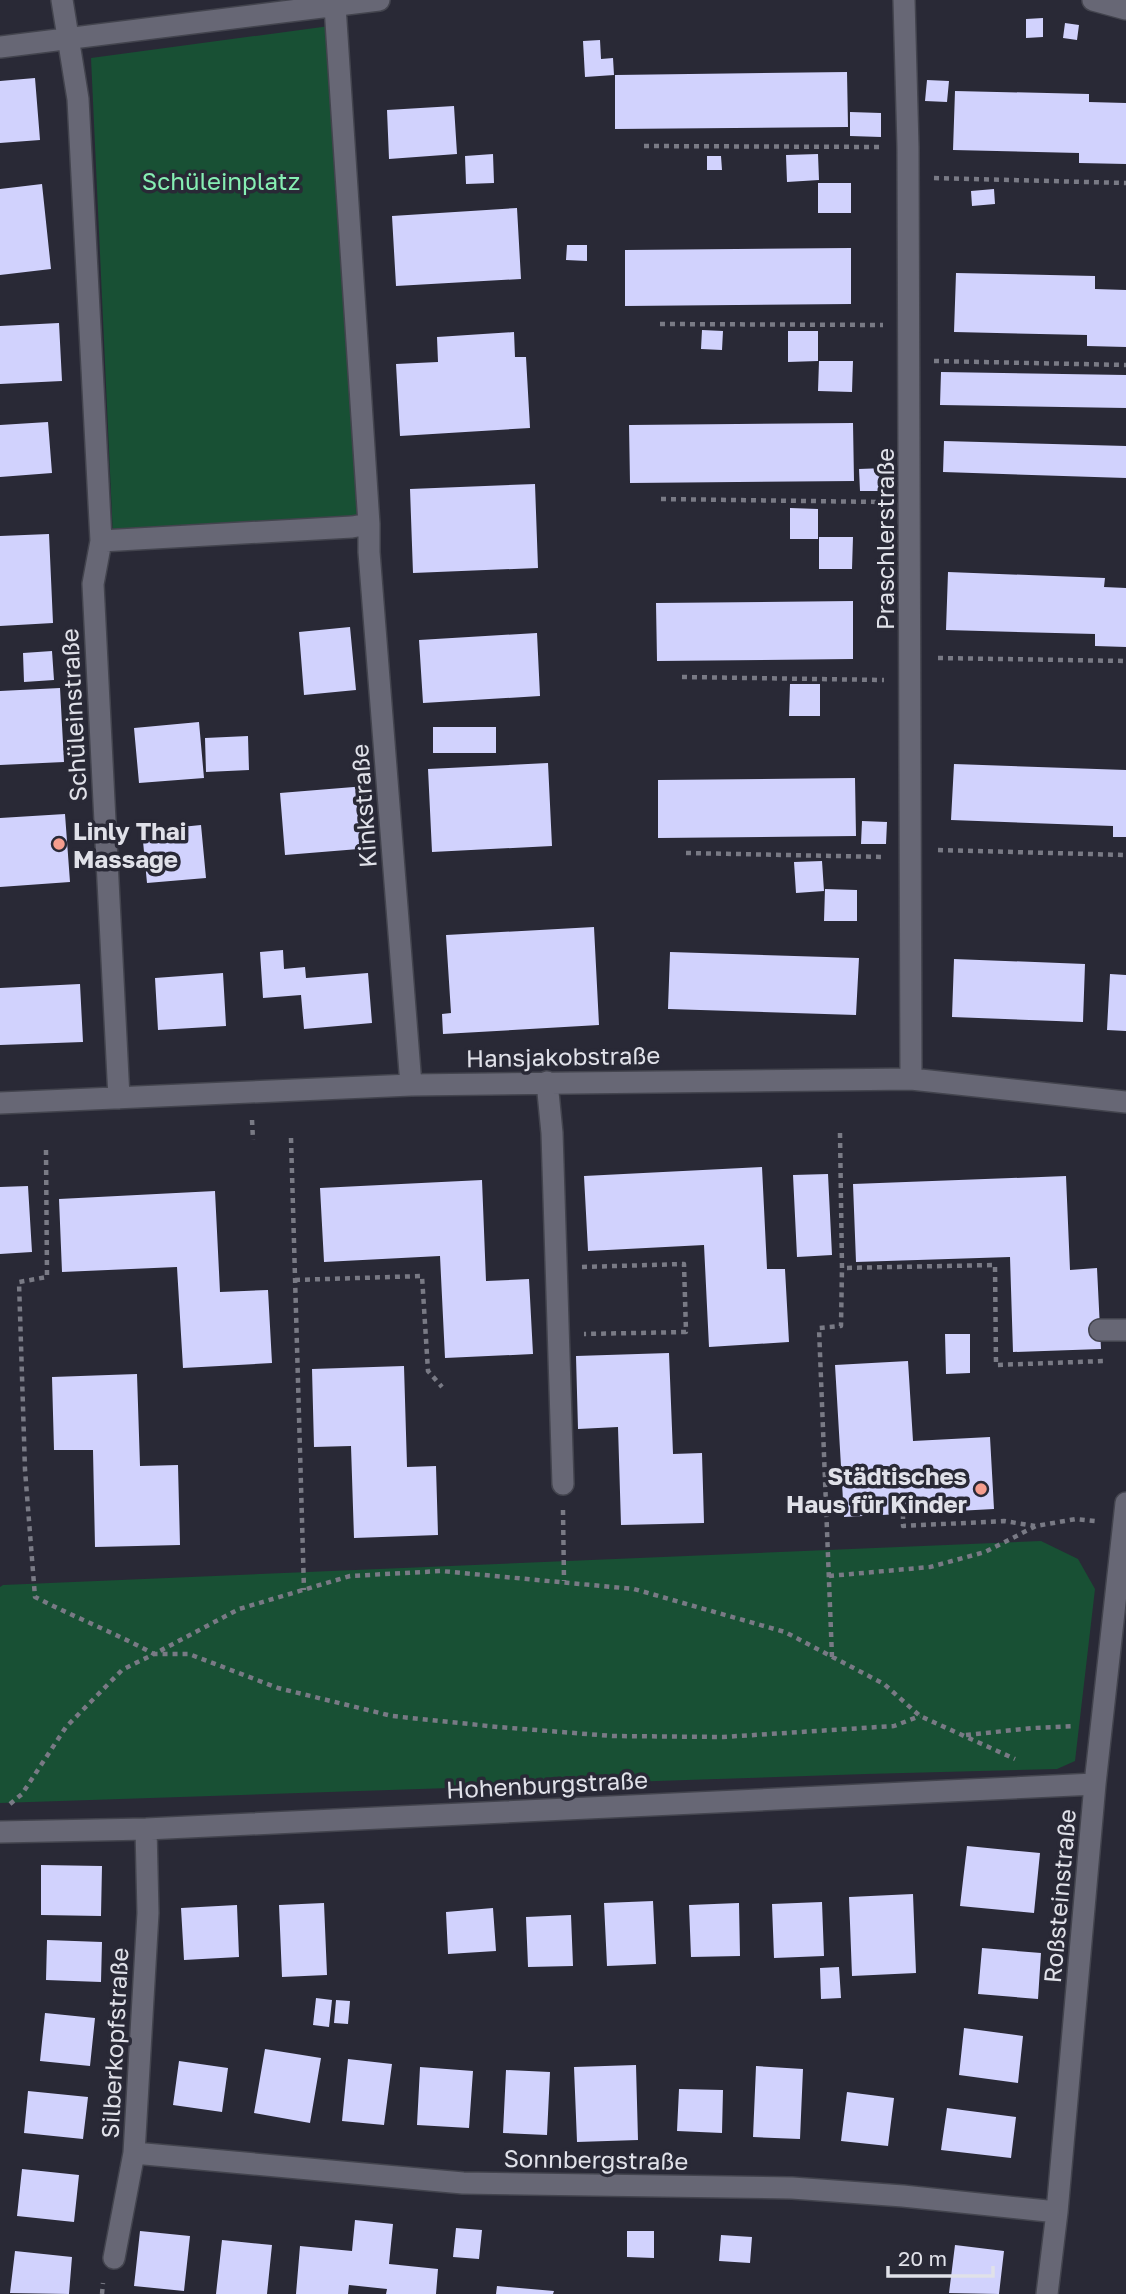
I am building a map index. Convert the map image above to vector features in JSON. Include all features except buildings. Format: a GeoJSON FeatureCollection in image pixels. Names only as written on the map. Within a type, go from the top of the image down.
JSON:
{"type":"FeatureCollection","features":[{"type":"Feature","properties":{"kind":"street"},"geometry":{"type":"LineString","coordinates":[[62,0],[78,99],[101,541],[369,524],[335,6]]}},
{"type":"Feature","properties":{"kind":"street"},"geometry":{"type":"LineString","coordinates":[[0,47],[379,0]]}},
{"type":"Feature","properties":{"kind":"street","name":"Praschlerstraße"},"geometry":{"type":"LineString","coordinates":[[904,0],[908,147],[911,1079]]}},
{"type":"Feature","properties":{"kind":"street"},"geometry":{"type":"LineString","coordinates":[[1093,0],[1126,9]]}},
{"type":"Feature","properties":{"kind":"street","name":"Kinkstraße"},"geometry":{"type":"LineString","coordinates":[[369,524],[411,1084]]}},
{"type":"Feature","properties":{"kind":"street","name":"Schüleinstraße"},"geometry":{"type":"LineString","coordinates":[[101,541],[93,584],[119,1098]]}},
{"type":"Feature","properties":{"kind":"street","name":"Hansjakobstraße"},"geometry":{"type":"LineString","coordinates":[[0,1103],[411,1084],[911,1079],[1126,1102]]}},
{"type":"Feature","properties":{"kind":"street"},"geometry":{"type":"LineString","coordinates":[[547,1082],[552,1133],[563,1484]]}},
{"type":"Feature","properties":{"kind":"street"},"geometry":{"type":"LineString","coordinates":[[1100,1330],[1126,1330]]}},
{"type":"Feature","properties":{"kind":"street","name":"Roßsteinstraße"},"geometry":{"type":"LineString","coordinates":[[1047,2294],[1125,1514]]}},
{"type":"Feature","properties":{"kind":"street","name":"Hohenburgstraße"},"geometry":{"type":"LineString","coordinates":[[0,1832],[146,1829],[1096,1784]]}},
{"type":"Feature","properties":{"kind":"street","name":"Silberkopfstraße"},"geometry":{"type":"LineString","coordinates":[[114,2258],[134,2153],[148,1913],[146,1829]]}},
{"type":"Feature","properties":{"kind":"street","name":"Sonnbergstraße"},"geometry":{"type":"LineString","coordinates":[[134,2153],[463,2183],[792,2188],[1057,2212]]}},
{"type":"Feature","properties":{"kind":"path"},"geometry":{"type":"LineString","coordinates":[[643,146],[908,147]]}},
{"type":"Feature","properties":{"kind":"path"},"geometry":{"type":"LineString","coordinates":[[908,177],[1126,183]]}},
{"type":"Feature","properties":{"kind":"path"},"geometry":{"type":"LineString","coordinates":[[660,324],[909,326]]}},
{"type":"Feature","properties":{"kind":"path"},"geometry":{"type":"LineString","coordinates":[[909,361],[1126,365]]}},
{"type":"Feature","properties":{"kind":"path"},"geometry":{"type":"LineString","coordinates":[[661,499],[910,503]]}},
{"type":"Feature","properties":{"kind":"path"},"geometry":{"type":"LineString","coordinates":[[911,657],[1126,661]]}},
{"type":"Feature","properties":{"kind":"path"},"geometry":{"type":"LineString","coordinates":[[682,677],[911,680]]}},
{"type":"Feature","properties":{"kind":"path"},"geometry":{"type":"LineString","coordinates":[[686,853],[1126,855]]}},
{"type":"Feature","properties":{"kind":"path"},"geometry":{"type":"LineString","coordinates":[[832,1657],[819,1328],[841,1326],[840,1133]]}},
{"type":"Feature","properties":{"kind":"path"},"geometry":{"type":"LineString","coordinates":[[291,1138],[304,1590]]}},
{"type":"Feature","properties":{"kind":"path"},"geometry":{"type":"LineString","coordinates":[[46,1150],[47,1277],[19,1282],[25,1470],[34,1597],[154,1654],[189,1654],[278,1688],[392,1716],[612,1736],[723,1737],[894,1726],[920,1716]]}},
{"type":"Feature","properties":{"kind":"path"},"geometry":{"type":"LineString","coordinates":[[556,1267],[684,1264],[686,1332],[558,1335]]}},
{"type":"Feature","properties":{"kind":"path"},"geometry":{"type":"LineString","coordinates":[[842,1268],[995,1265],[996,1365],[1115,1361]]}},
{"type":"Feature","properties":{"kind":"path"},"geometry":{"type":"LineString","coordinates":[[295,1280],[422,1276],[428,1371],[442,1387]]}},
{"type":"Feature","properties":{"kind":"path"},"geometry":{"type":"LineString","coordinates":[[563,1484],[564,1582]]}},
{"type":"Feature","properties":{"kind":"path"},"geometry":{"type":"LineString","coordinates":[[903,1514],[903,1526],[1004,1521],[1036,1526]]}},
{"type":"Feature","properties":{"kind":"path"},"geometry":{"type":"LineString","coordinates":[[829,1576],[930,1567],[985,1552],[1036,1526],[1125,1514]]}},
{"type":"Feature","properties":{"kind":"path"},"geometry":{"type":"LineString","coordinates":[[8,1806],[22,1794],[66,1727],[122,1670],[239,1609],[351,1576],[441,1570],[634,1589],[785,1632],[884,1684],[920,1716],[1025,1763]]}},
{"type":"Feature","properties":{"kind":"path"},"geometry":{"type":"LineString","coordinates":[[964,1735],[1083,1726]]}},
{"type":"Feature","properties":{"kind":"green space","name":"Schüleinplatz"},"geometry":{"type":"Polygon","coordinates":[[[337,25],[360,527],[113,537],[91,58],[337,25]]]}},
{"type":"Feature","properties":{"kind":"green space"},"geometry":{"type":"Polygon","coordinates":[[[1041,1541],[1078,1559],[1095,1589],[1075,1761],[1057,1769],[0,1803],[0,1587],[3,1585],[1041,1541]]]}},
{"type":"Feature","properties":{"kind":"place","name":"Linly Thai Massage"},"geometry":{"type":"Point","coordinates":[59,844]}},
{"type":"Feature","properties":{"kind":"place","name":"Städtisches Haus für Kinder"},"geometry":{"type":"Point","coordinates":[981,1489]}}]}
